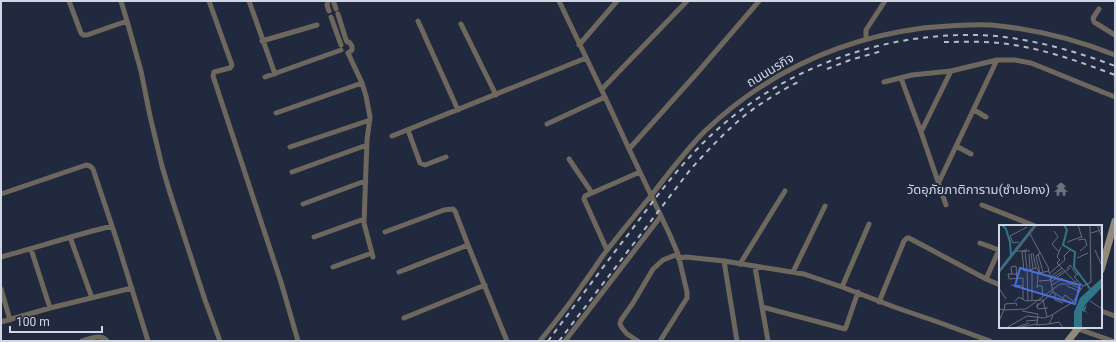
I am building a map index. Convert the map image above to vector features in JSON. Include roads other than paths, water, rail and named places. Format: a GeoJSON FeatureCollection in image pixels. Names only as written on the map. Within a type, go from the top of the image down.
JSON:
{"type":"FeatureCollection","features":[{"type":"Feature","properties":{"kind":"main road"},"geometry":{"type":"LineString","coordinates":[[1103,253],[1113,238],[1115,221]]}},
{"type":"Feature","properties":{"kind":"main road"},"geometry":{"type":"LineString","coordinates":[[1068,341],[1078,328]]}},
{"type":"Feature","properties":{"kind":"street"},"geometry":{"type":"LineString","coordinates":[[68,1],[83,35],[87,35],[127,20]]}},
{"type":"Feature","properties":{"kind":"street"},"geometry":{"type":"LineString","coordinates":[[121,1],[141,71],[150,116],[168,186],[220,341]]}},
{"type":"Feature","properties":{"kind":"street"},"geometry":{"type":"LineString","coordinates":[[209,1],[232,65],[230,68],[214,72],[213,76],[279,275],[298,341]]}},
{"type":"Feature","properties":{"kind":"street"},"geometry":{"type":"LineString","coordinates":[[249,1],[275,74]]}},
{"type":"Feature","properties":{"kind":"street"},"geometry":{"type":"LineString","coordinates":[[328,1],[327,5],[341,48],[344,53],[348,53],[362,83],[366,96],[370,120],[367,145],[364,219],[365,230],[373,255],[333,267]]}},
{"type":"Feature","properties":{"kind":"street"},"geometry":{"type":"LineString","coordinates":[[333,1],[347,42],[351,44],[352,48],[348,53]]}},
{"type":"Feature","properties":{"kind":"street"},"geometry":{"type":"LineString","coordinates":[[559,1],[579,45],[606,97],[678,256],[687,292],[687,298],[660,341]]}},
{"type":"Feature","properties":{"kind":"street"},"geometry":{"type":"LineString","coordinates":[[579,45],[617,1]]}},
{"type":"Feature","properties":{"kind":"street"},"geometry":{"type":"LineString","coordinates":[[602,89],[687,1]]}},
{"type":"Feature","properties":{"kind":"street"},"geometry":{"type":"LineString","coordinates":[[629,149],[759,1]]}},
{"type":"Feature","properties":{"kind":"street"},"geometry":{"type":"LineString","coordinates":[[866,39],[866,30],[885,1]]}},
{"type":"Feature","properties":{"kind":"street"},"geometry":{"type":"LineString","coordinates":[[1100,8],[1093,18],[1094,22],[1115,35]]}},
{"type":"Feature","properties":{"kind":"street"},"geometry":{"type":"LineString","coordinates":[[418,21],[458,110]]}},
{"type":"Feature","properties":{"kind":"street"},"geometry":{"type":"LineString","coordinates":[[461,24],[496,95]]}},
{"type":"Feature","properties":{"kind":"street"},"geometry":{"type":"LineString","coordinates":[[262,41],[317,25]]}},
{"type":"Feature","properties":{"kind":"street","name":"ถนนนรกิจ"},"geometry":{"type":"LineString","coordinates":[[540,341],[582,286],[607,250],[671,170],[698,139],[727,112],[757,89],[784,72],[825,52],[866,39],[895,32],[952,25],[990,25],[1035,31],[1073,40],[1115,55]]}},
{"type":"Feature","properties":{"kind":"street"},"geometry":{"type":"LineString","coordinates":[[265,78],[341,48],[342,44],[347,42]]}},
{"type":"Feature","properties":{"kind":"street"},"geometry":{"type":"LineString","coordinates":[[392,136],[586,58]]}},
{"type":"Feature","properties":{"kind":"street"},"geometry":{"type":"LineString","coordinates":[[938,184],[997,60]]}},
{"type":"Feature","properties":{"kind":"street"},"geometry":{"type":"LineString","coordinates":[[884,82],[925,73],[951,71],[997,60],[1015,60],[1031,63],[1115,97]]}},
{"type":"Feature","properties":{"kind":"street"},"geometry":{"type":"LineString","coordinates":[[921,132],[951,71]]}},
{"type":"Feature","properties":{"kind":"street"},"geometry":{"type":"LineString","coordinates":[[901,78],[946,206]]}},
{"type":"Feature","properties":{"kind":"street"},"geometry":{"type":"LineString","coordinates":[[276,113],[362,83]]}},
{"type":"Feature","properties":{"kind":"street"},"geometry":{"type":"LineString","coordinates":[[547,124],[606,97]]}},
{"type":"Feature","properties":{"kind":"street"},"geometry":{"type":"LineString","coordinates":[[974,110],[986,117]]}},
{"type":"Feature","properties":{"kind":"street"},"geometry":{"type":"LineString","coordinates":[[290,148],[370,120]]}},
{"type":"Feature","properties":{"kind":"street"},"geometry":{"type":"LineString","coordinates":[[408,130],[420,163],[426,165],[446,157]]}},
{"type":"Feature","properties":{"kind":"street"},"geometry":{"type":"LineString","coordinates":[[292,172],[367,145]]}},
{"type":"Feature","properties":{"kind":"street"},"geometry":{"type":"LineString","coordinates":[[956,146],[971,154]]}},
{"type":"Feature","properties":{"kind":"street"},"geometry":{"type":"LineString","coordinates":[[569,159],[592,193]]}},
{"type":"Feature","properties":{"kind":"street"},"geometry":{"type":"LineString","coordinates":[[1,194],[86,165],[90,166],[93,169],[112,226],[148,341]]}},
{"type":"Feature","properties":{"kind":"street"},"geometry":{"type":"LineString","coordinates":[[607,250],[584,199],[585,196],[640,172]]}},
{"type":"Feature","properties":{"kind":"street"},"geometry":{"type":"LineString","coordinates":[[303,204],[365,180]]}},
{"type":"Feature","properties":{"kind":"street"},"geometry":{"type":"LineString","coordinates":[[740,264],[785,191]]}},
{"type":"Feature","properties":{"kind":"street"},"geometry":{"type":"LineString","coordinates":[[982,205],[1032,225]]}},
{"type":"Feature","properties":{"kind":"street"},"geometry":{"type":"LineString","coordinates":[[793,272],[825,206]]}},
{"type":"Feature","properties":{"kind":"street"},"geometry":{"type":"LineString","coordinates":[[385,232],[444,210],[453,209],[507,341]]}},
{"type":"Feature","properties":{"kind":"street"},"geometry":{"type":"LineString","coordinates":[[565,341],[661,216]]}},
{"type":"Feature","properties":{"kind":"street"},"geometry":{"type":"LineString","coordinates":[[314,237],[364,219]]}},
{"type":"Feature","properties":{"kind":"street"},"geometry":{"type":"LineString","coordinates":[[842,286],[869,224]]}},
{"type":"Feature","properties":{"kind":"street"},"geometry":{"type":"LineString","coordinates":[[1,256],[112,226]]}},
{"type":"Feature","properties":{"kind":"street"},"geometry":{"type":"LineString","coordinates":[[70,237],[92,298]]}},
{"type":"Feature","properties":{"kind":"street"},"geometry":{"type":"LineString","coordinates":[[879,302],[904,241],[907,238],[999,285]]}},
{"type":"Feature","properties":{"kind":"street"},"geometry":{"type":"LineString","coordinates":[[980,243],[999,251]]}},
{"type":"Feature","properties":{"kind":"street"},"geometry":{"type":"LineString","coordinates":[[398,272],[468,244]]}},
{"type":"Feature","properties":{"kind":"street"},"geometry":{"type":"LineString","coordinates":[[31,249],[50,308]]}},
{"type":"Feature","properties":{"kind":"street"},"geometry":{"type":"LineString","coordinates":[[986,279],[999,253]]}},
{"type":"Feature","properties":{"kind":"street"},"geometry":{"type":"LineString","coordinates":[[638,341],[627,334],[622,328],[620,324],[621,320],[653,269],[663,260],[678,256],[724,261],[804,274],[842,286],[879,302],[990,341]]}},
{"type":"Feature","properties":{"kind":"street"},"geometry":{"type":"LineString","coordinates":[[724,261],[737,341]]}},
{"type":"Feature","properties":{"kind":"street"},"geometry":{"type":"LineString","coordinates":[[755,267],[768,341]]}},
{"type":"Feature","properties":{"kind":"street"},"geometry":{"type":"LineString","coordinates":[[404,318],[485,285]]}},
{"type":"Feature","properties":{"kind":"street"},"geometry":{"type":"LineString","coordinates":[[1,322],[50,308],[132,288]]}},
{"type":"Feature","properties":{"kind":"street"},"geometry":{"type":"LineString","coordinates":[[1,289],[10,320]]}},
{"type":"Feature","properties":{"kind":"street"},"geometry":{"type":"LineString","coordinates":[[762,307],[846,328],[858,292]]}},
{"type":"Feature","properties":{"kind":"street"},"geometry":{"type":"LineString","coordinates":[[1102,311],[1115,316]]}},
{"type":"Feature","properties":{"kind":"street"},"geometry":{"type":"LineString","coordinates":[[1078,328],[1113,341]]}},
{"type":"Feature","properties":{"kind":"street"},"geometry":{"type":"LineString","coordinates":[[82,341],[99,336],[107,339],[107,341]]}},
{"type":"Feature","properties":{"kind":"railway"},"geometry":{"type":"LineString","coordinates":[[548,341],[656,197],[693,153],[733,116],[766,93],[801,74],[838,58],[877,46],[916,39],[956,35],[996,36],[1026,40],[1072,51],[1115,66]]}},
{"type":"Feature","properties":{"kind":"railway"},"geometry":{"type":"LineString","coordinates":[[944,42],[992,42],[1014,45],[1044,51],[1115,75]]}},
{"type":"Feature","properties":{"kind":"railway"},"geometry":{"type":"LineString","coordinates":[[827,69],[850,60],[882,51]]}},
{"type":"Feature","properties":{"kind":"railway"},"geometry":{"type":"LineString","coordinates":[[559,341],[690,170],[703,156],[744,116],[772,96],[802,80]]}},
{"type":"Feature","properties":{"kind":"place","name":"วัดอุภัยภาติการาม(ซำปอกง)"},"geometry":{"type":"Point","coordinates":[1061,189]}}]}
